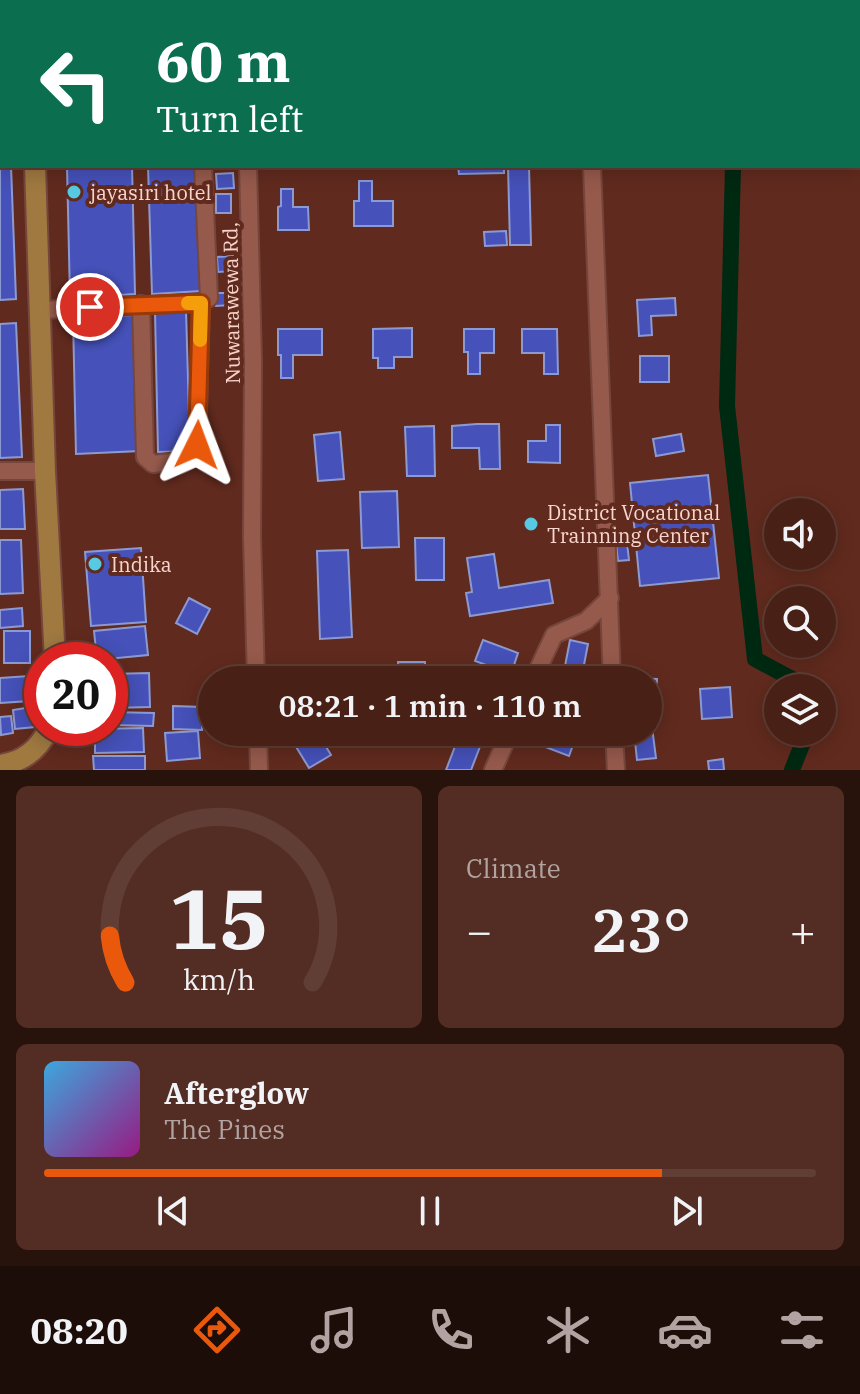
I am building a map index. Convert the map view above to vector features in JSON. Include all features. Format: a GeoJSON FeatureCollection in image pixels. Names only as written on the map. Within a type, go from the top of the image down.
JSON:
{"type":"FeatureCollection","features":[{"type":"Feature","properties":{"kind":"main road"},"geometry":{"type":"LineString","coordinates":[[35,168],[54,642]]}},
{"type":"Feature","properties":{"kind":"main road"},"geometry":{"type":"LineString","coordinates":[[0,765],[28,755],[38,746]]}},
{"type":"Feature","properties":{"kind":"street"},"geometry":{"type":"LineString","coordinates":[[39,310],[201,303],[209,298],[203,168]]}},
{"type":"Feature","properties":{"kind":"street","name":"Nuwarawewa Rd,"},"geometry":{"type":"LineString","coordinates":[[248,168],[256,666]]}},
{"type":"Feature","properties":{"kind":"street"},"geometry":{"type":"LineString","coordinates":[[592,168],[612,666]]}},
{"type":"Feature","properties":{"kind":"street"},"geometry":{"type":"LineString","coordinates":[[141,304],[145,457],[153,464],[191,456],[197,445],[201,303]]}},
{"type":"Feature","properties":{"kind":"street"},"geometry":{"type":"LineString","coordinates":[[0,471],[45,471]]}},
{"type":"Feature","properties":{"kind":"street"},"geometry":{"type":"LineString","coordinates":[[540,666],[554,635],[586,621],[610,598]]}},
{"type":"Feature","properties":{"kind":"street"},"geometry":{"type":"LineString","coordinates":[[258,746],[259,770]]}},
{"type":"Feature","properties":{"kind":"street"},"geometry":{"type":"LineString","coordinates":[[493,770],[504,746]]}},
{"type":"Feature","properties":{"kind":"street"},"geometry":{"type":"LineString","coordinates":[[615,746],[616,770]]}},
{"type":"Feature","properties":{"kind":"building"},"geometry":{"type":"Polygon","coordinates":[[[0,168],[11,168],[16,299],[0,300],[0,168]]]}},
{"type":"Feature","properties":{"kind":"building"},"geometry":{"type":"Polygon","coordinates":[[[67,168],[132,168],[135,294],[70,298],[67,168]]]}},
{"type":"Feature","properties":{"kind":"building"},"geometry":{"type":"Polygon","coordinates":[[[148,168],[198,168],[201,291],[152,294],[148,168]]]}},
{"type":"Feature","properties":{"kind":"building"},"geometry":{"type":"Polygon","coordinates":[[[458,168],[504,168],[504,173],[459,174],[458,168]]]}},
{"type":"Feature","properties":{"kind":"building"},"geometry":{"type":"Polygon","coordinates":[[[508,168],[529,168],[531,245],[510,245],[508,168]]]}},
{"type":"Feature","properties":{"kind":"building"},"geometry":{"type":"Polygon","coordinates":[[[233,173],[234,188],[217,189],[216,174],[233,173]]]}},
{"type":"Feature","properties":{"kind":"building"},"geometry":{"type":"Polygon","coordinates":[[[359,181],[372,181],[372,201],[393,201],[393,226],[354,226],[354,201],[359,201],[359,181]]]}},
{"type":"Feature","properties":{"kind":"building"},"geometry":{"type":"Polygon","coordinates":[[[281,189],[293,189],[293,207],[308,207],[309,230],[278,230],[281,189]]]}},
{"type":"Feature","properties":{"kind":"building"},"geometry":{"type":"Polygon","coordinates":[[[216,194],[231,194],[231,213],[216,213],[216,194]]]}},
{"type":"Feature","properties":{"kind":"building"},"geometry":{"type":"Polygon","coordinates":[[[506,231],[507,245],[485,246],[484,232],[506,231]]]}},
{"type":"Feature","properties":{"kind":"building"},"geometry":{"type":"Polygon","coordinates":[[[233,256],[233,271],[218,272],[217,257],[233,256]]]}},
{"type":"Feature","properties":{"kind":"building"},"geometry":{"type":"Polygon","coordinates":[[[216,293],[229,293],[230,305],[216,306],[216,293]]]}},
{"type":"Feature","properties":{"kind":"building"},"geometry":{"type":"Polygon","coordinates":[[[675,298],[676,315],[651,316],[652,335],[639,336],[637,300],[675,298]]]}},
{"type":"Feature","properties":{"kind":"building"},"geometry":{"type":"Polygon","coordinates":[[[186,310],[190,451],[158,452],[155,312],[186,310]]]}},
{"type":"Feature","properties":{"kind":"building"},"geometry":{"type":"Polygon","coordinates":[[[135,315],[140,451],[76,454],[73,318],[135,315]]]}},
{"type":"Feature","properties":{"kind":"building"},"geometry":{"type":"Polygon","coordinates":[[[16,323],[22,457],[0,458],[0,324],[16,323]]]}},
{"type":"Feature","properties":{"kind":"building"},"geometry":{"type":"Polygon","coordinates":[[[412,328],[412,357],[394,357],[394,368],[378,368],[378,358],[373,358],[373,329],[412,328]]]}},
{"type":"Feature","properties":{"kind":"building"},"geometry":{"type":"Polygon","coordinates":[[[278,329],[322,329],[322,355],[293,355],[293,378],[281,378],[278,329]]]}},
{"type":"Feature","properties":{"kind":"building"},"geometry":{"type":"Polygon","coordinates":[[[464,329],[494,329],[494,353],[480,353],[480,374],[468,374],[464,329]]]}},
{"type":"Feature","properties":{"kind":"building"},"geometry":{"type":"Polygon","coordinates":[[[522,329],[557,329],[558,374],[544,374],[544,353],[522,353],[522,329]]]}},
{"type":"Feature","properties":{"kind":"building"},"geometry":{"type":"Polygon","coordinates":[[[640,356],[669,356],[669,382],[640,382],[640,356]]]}},
{"type":"Feature","properties":{"kind":"building"},"geometry":{"type":"Polygon","coordinates":[[[499,424],[500,469],[480,469],[479,448],[452,448],[452,426],[499,424]]]}},
{"type":"Feature","properties":{"kind":"building"},"geometry":{"type":"Polygon","coordinates":[[[546,425],[560,425],[560,463],[528,462],[528,441],[546,441],[546,425]]]}},
{"type":"Feature","properties":{"kind":"building"},"geometry":{"type":"Polygon","coordinates":[[[434,426],[435,476],[407,476],[405,427],[434,426]]]}},
{"type":"Feature","properties":{"kind":"building"},"geometry":{"type":"Polygon","coordinates":[[[340,432],[344,479],[318,481],[314,435],[340,432]]]}},
{"type":"Feature","properties":{"kind":"building"},"geometry":{"type":"Polygon","coordinates":[[[681,434],[684,451],[656,456],[653,439],[681,434]]]}},
{"type":"Feature","properties":{"kind":"building"},"geometry":{"type":"Polygon","coordinates":[[[708,475],[719,578],[640,586],[630,483],[708,475]]]}},
{"type":"Feature","properties":{"kind":"building"},"geometry":{"type":"Polygon","coordinates":[[[23,489],[25,529],[0,529],[0,490],[23,489]]]}},
{"type":"Feature","properties":{"kind":"building"},"geometry":{"type":"Polygon","coordinates":[[[397,491],[399,547],[362,548],[360,492],[397,491]]]}},
{"type":"Feature","properties":{"kind":"building"},"geometry":{"type":"Polygon","coordinates":[[[626,534],[629,560],[618,561],[615,535],[626,534]]]}},
{"type":"Feature","properties":{"kind":"building"},"geometry":{"type":"Polygon","coordinates":[[[415,538],[444,538],[444,580],[416,580],[415,538]]]}},
{"type":"Feature","properties":{"kind":"building"},"geometry":{"type":"Polygon","coordinates":[[[0,540],[21,540],[23,593],[0,594],[0,540]]]}},
{"type":"Feature","properties":{"kind":"building"},"geometry":{"type":"Polygon","coordinates":[[[141,548],[146,622],[91,626],[85,552],[141,548]]]}},
{"type":"Feature","properties":{"kind":"building"},"geometry":{"type":"Polygon","coordinates":[[[348,550],[352,637],[320,639],[317,551],[348,550]]]}},
{"type":"Feature","properties":{"kind":"building"},"geometry":{"type":"Polygon","coordinates":[[[494,554],[499,588],[549,580],[553,603],[470,616],[466,593],[472,592],[467,558],[494,554]]]}},
{"type":"Feature","properties":{"kind":"building"},"geometry":{"type":"Polygon","coordinates":[[[189,598],[210,609],[197,634],[176,623],[189,598]]]}},
{"type":"Feature","properties":{"kind":"building"},"geometry":{"type":"Polygon","coordinates":[[[22,608],[23,626],[0,628],[0,610],[22,608]]]}},
{"type":"Feature","properties":{"kind":"building"},"geometry":{"type":"Polygon","coordinates":[[[145,626],[148,655],[128,657],[128,642],[95,642],[94,631],[145,626]]]}},
{"type":"Feature","properties":{"kind":"building"},"geometry":{"type":"Polygon","coordinates":[[[4,631],[30,631],[30,642],[24,642],[24,663],[4,663],[4,631]]]}},
{"type":"Feature","properties":{"kind":"building"},"geometry":{"type":"Polygon","coordinates":[[[483,640],[518,653],[514,666],[489,666],[475,661],[483,640]]]}},
{"type":"Feature","properties":{"kind":"building"},"geometry":{"type":"Polygon","coordinates":[[[570,640],[588,644],[584,666],[565,666],[570,640]]]}},
{"type":"Feature","properties":{"kind":"building"},"geometry":{"type":"Polygon","coordinates":[[[398,662],[425,662],[425,666],[398,666],[398,662]]]}},
{"type":"Feature","properties":{"kind":"building"},"geometry":{"type":"Polygon","coordinates":[[[149,673],[150,707],[128,708],[128,674],[149,673]]]}},
{"type":"Feature","properties":{"kind":"building"},"geometry":{"type":"Polygon","coordinates":[[[24,676],[24,701],[0,703],[0,678],[24,676]]]}},
{"type":"Feature","properties":{"kind":"building"},"geometry":{"type":"Polygon","coordinates":[[[730,687],[732,717],[702,719],[700,689],[730,687]]]}},
{"type":"Feature","properties":{"kind":"building"},"geometry":{"type":"Polygon","coordinates":[[[173,706],[198,707],[198,730],[173,729],[173,706]]]}},
{"type":"Feature","properties":{"kind":"building"},"geometry":{"type":"Polygon","coordinates":[[[24,708],[24,728],[15,729],[13,710],[24,708]]]}},
{"type":"Feature","properties":{"kind":"building"},"geometry":{"type":"Polygon","coordinates":[[[128,712],[154,713],[153,726],[128,725],[128,712]]]}},
{"type":"Feature","properties":{"kind":"building"},"geometry":{"type":"Polygon","coordinates":[[[11,716],[13,733],[1,735],[0,717],[11,716]]]}},
{"type":"Feature","properties":{"kind":"building"},"geometry":{"type":"Polygon","coordinates":[[[128,728],[143,728],[144,752],[95,753],[95,746],[128,746],[128,728]]]}},
{"type":"Feature","properties":{"kind":"building"},"geometry":{"type":"Polygon","coordinates":[[[198,731],[200,758],[167,761],[165,733],[198,731]]]}},
{"type":"Feature","properties":{"kind":"building"},"geometry":{"type":"Polygon","coordinates":[[[296,746],[326,746],[331,755],[309,768],[296,746]]]}},
{"type":"Feature","properties":{"kind":"building"},"geometry":{"type":"Polygon","coordinates":[[[455,746],[480,746],[471,770],[446,770],[455,746]]]}},
{"type":"Feature","properties":{"kind":"building"},"geometry":{"type":"Polygon","coordinates":[[[543,746],[573,746],[569,756],[543,746]]]}},
{"type":"Feature","properties":{"kind":"building"},"geometry":{"type":"Polygon","coordinates":[[[636,746],[654,746],[656,758],[637,760],[636,746]]]}},
{"type":"Feature","properties":{"kind":"building"},"geometry":{"type":"Polygon","coordinates":[[[93,756],[145,756],[145,770],[94,770],[93,756]]]}},
{"type":"Feature","properties":{"kind":"building"},"geometry":{"type":"Polygon","coordinates":[[[723,759],[724,770],[709,770],[708,761],[723,759]]]}},
{"type":"Feature","properties":{"kind":"waterway"},"geometry":{"type":"LineString","coordinates":[[733,168],[727,406],[755,659],[783,674]]}},
{"type":"Feature","properties":{"kind":"waterway"},"geometry":{"type":"LineString","coordinates":[[792,770],[801,746]]}},
{"type":"Feature","properties":{"kind":"slow traffic"},"geometry":{"type":"LineString","coordinates":[[188,303],[201,303],[200,340]]}},
{"type":"Feature","properties":{"kind":"place","name":"jayasiri hotel"},"geometry":{"type":"Point","coordinates":[74,192]}},
{"type":"Feature","properties":{"kind":"place","name":"District Vocational Trainning Center"},"geometry":{"type":"Point","coordinates":[531,524]}},
{"type":"Feature","properties":{"kind":"place","name":"Indika"},"geometry":{"type":"Point","coordinates":[95,564]}},
{"type":"Feature","properties":{"kind":"route"},"geometry":{"type":"LineString","coordinates":[[90,307],[201,303],[197,445]]}}]}
